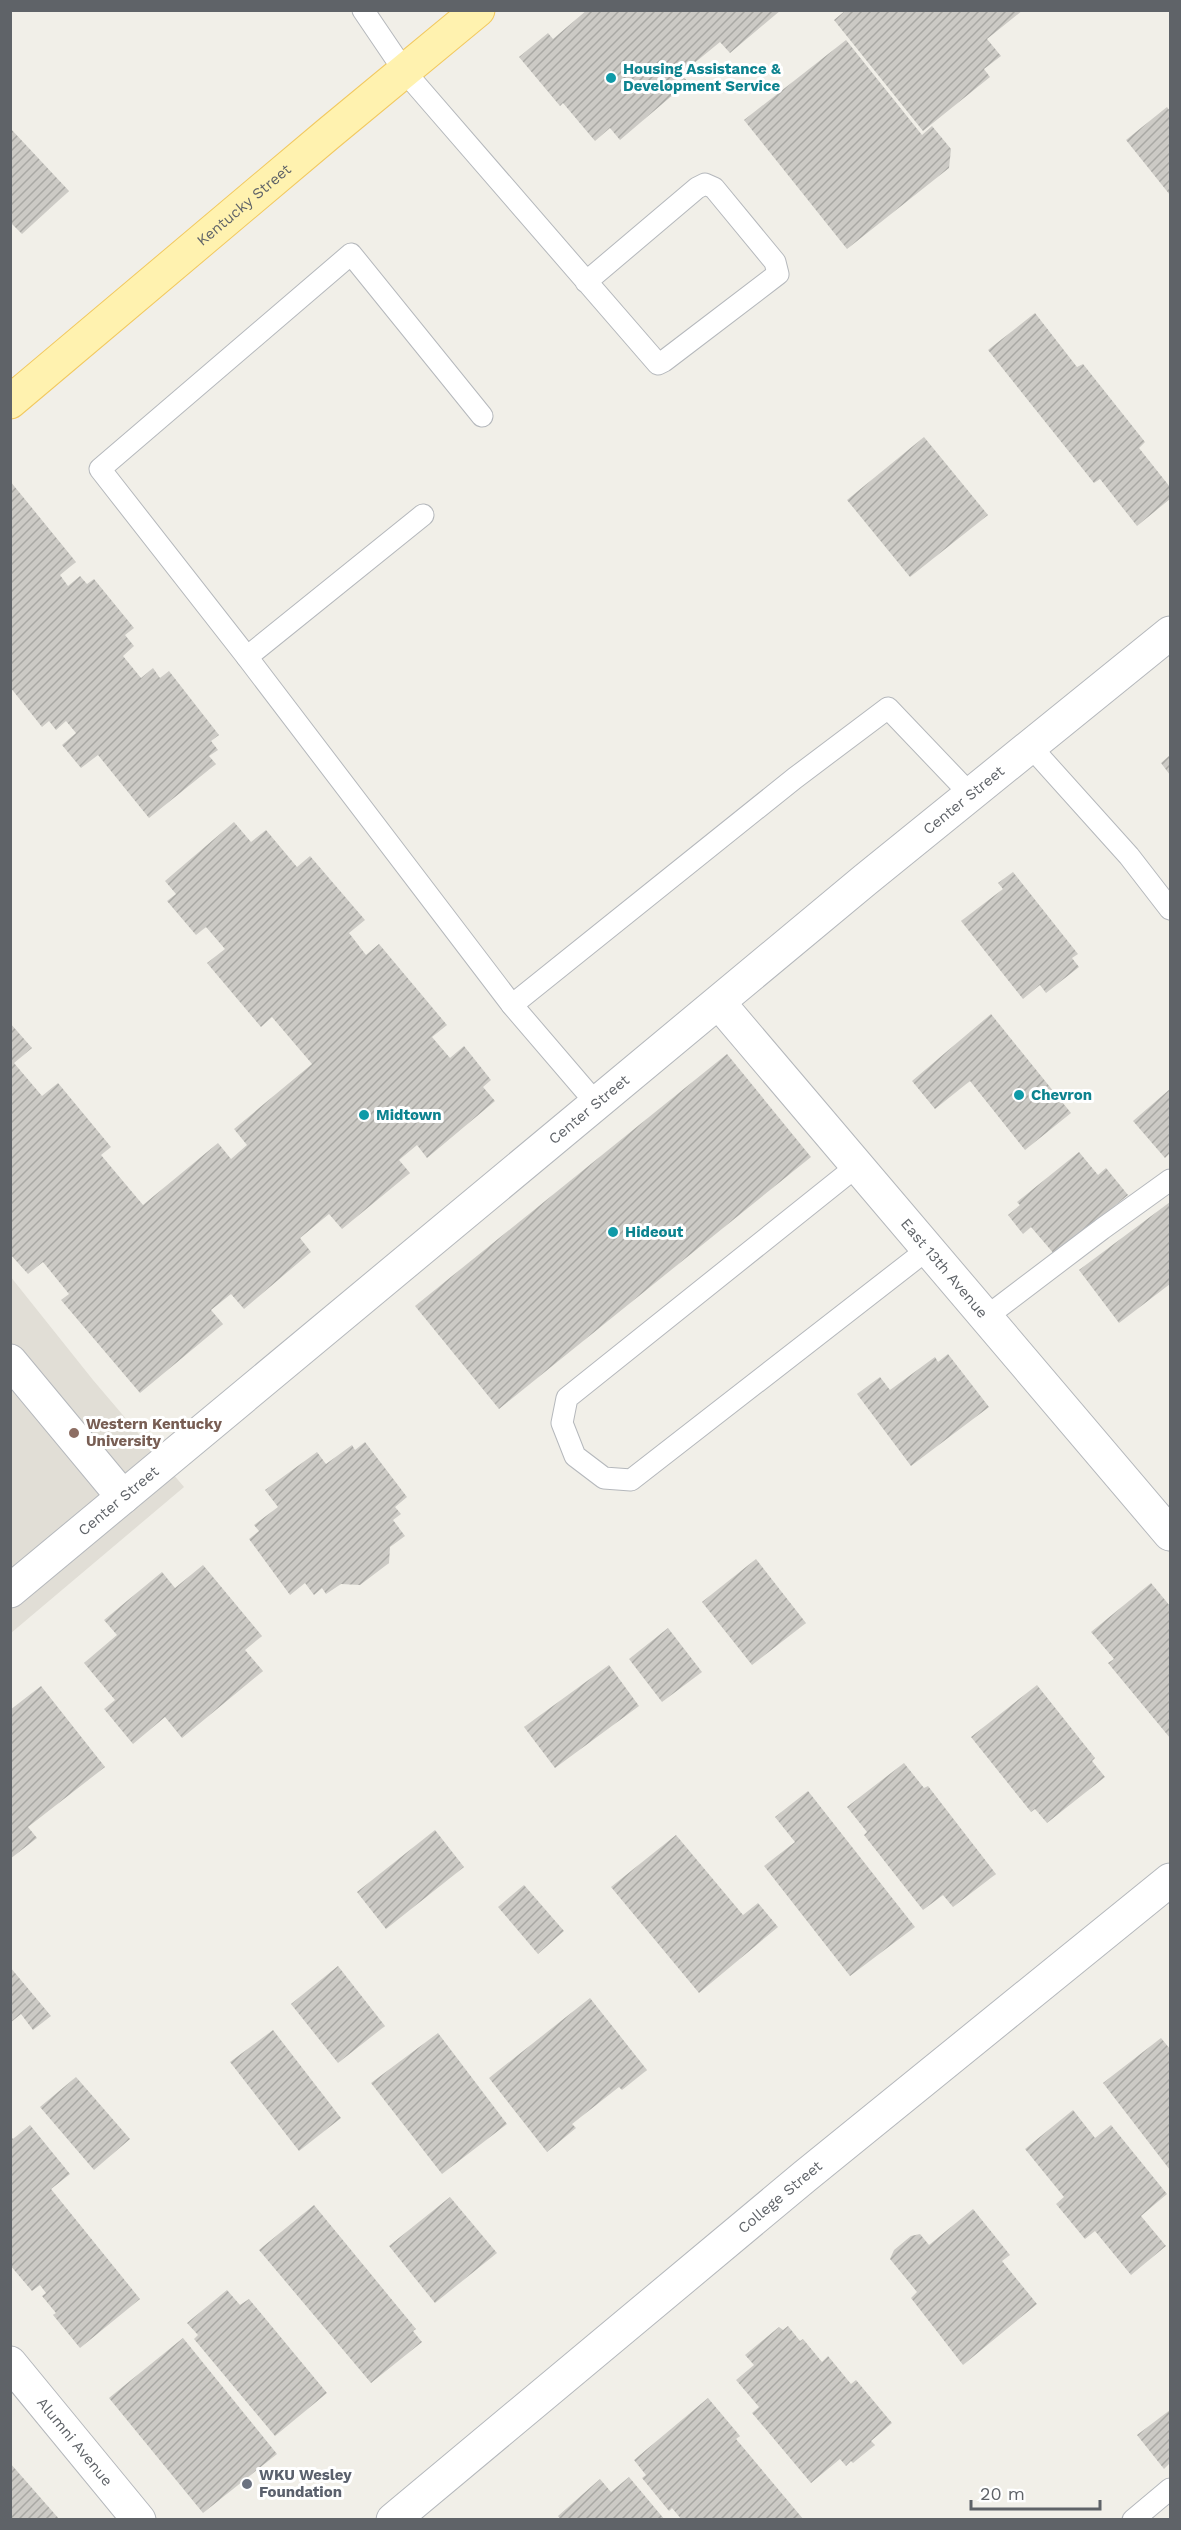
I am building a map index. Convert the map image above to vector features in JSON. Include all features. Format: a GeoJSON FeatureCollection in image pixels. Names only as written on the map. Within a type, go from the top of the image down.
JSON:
{"type":"FeatureCollection","features":[{"type":"Feature","properties":{"kind":"main road","name":"Kentucky Street"},"geometry":{"type":"LineString","coordinates":[[10,402],[478,10]]}},
{"type":"Feature","properties":{"kind":"street","name":"Center Street"},"geometry":{"type":"LineString","coordinates":[[10,1591],[865,880],[1170,633]]}},
{"type":"Feature","properties":{"kind":"street","name":"East 13th Avenue"},"geometry":{"type":"LineString","coordinates":[[719,1003],[1170,1534]]}},
{"type":"Feature","properties":{"kind":"street"},"geometry":{"type":"LineString","coordinates":[[10,1360],[123,1497]]}},
{"type":"Feature","properties":{"kind":"street","name":"College Street"},"geometry":{"type":"LineString","coordinates":[[393,2520],[804,2176],[1170,1880]]}},
{"type":"Feature","properties":{"kind":"street","name":"Alumni Avenue"},"geometry":{"type":"LineString","coordinates":[[10,2363],[68,2430],[139,2520]]}},
{"type":"Feature","properties":{"kind":"lane"},"geometry":{"type":"LineString","coordinates":[[363,10],[405,72],[586,282],[658,364],[664,362],[778,274],[775,262],[714,188],[705,184],[586,282]]}},
{"type":"Feature","properties":{"kind":"lane"},"geometry":{"type":"LineString","coordinates":[[482,416],[351,254],[100,469],[247,657],[512,1005],[596,1103]]}},
{"type":"Feature","properties":{"kind":"lane"},"geometry":{"type":"LineString","coordinates":[[247,657],[423,514]]}},
{"type":"Feature","properties":{"kind":"lane"},"geometry":{"type":"LineString","coordinates":[[512,1005],[795,778],[888,708],[971,795]]}},
{"type":"Feature","properties":{"kind":"lane"},"geometry":{"type":"LineString","coordinates":[[1031,747],[1129,856],[1170,909]]}},
{"type":"Feature","properties":{"kind":"lane"},"geometry":{"type":"LineString","coordinates":[[857,1166],[567,1398],[562,1423],[575,1456],[604,1478],[631,1480],[928,1249]]}},
{"type":"Feature","properties":{"kind":"lane"},"geometry":{"type":"LineString","coordinates":[[986,1317],[1170,1180]]}},
{"type":"Feature","properties":{"kind":"lane"},"geometry":{"type":"LineString","coordinates":[[1133,2520],[1170,2489]]}},
{"type":"Feature","properties":{"kind":"shaded area","name":"Western Kentucky University"},"geometry":{"type":"Polygon","coordinates":[[[10,1276],[93,1380],[184,1487],[11,1633],[10,1276]]]}},
{"type":"Feature","properties":{"kind":"building","name":"Housing Assistance & Development Service"},"geometry":{"type":"Polygon","coordinates":[[[587,10],[781,10],[730,53],[720,42],[681,74],[688,82],[620,140],[610,128],[595,141],[563,103],[560,106],[519,57],[548,33],[553,39],[587,10]]]}},
{"type":"Feature","properties":{"kind":"building"},"geometry":{"type":"Polygon","coordinates":[[[846,10],[1023,10],[987,39],[1001,56],[984,69],[990,77],[923,131],[834,20],[846,10]]]}},
{"type":"Feature","properties":{"kind":"building"},"geometry":{"type":"Polygon","coordinates":[[[846,40],[922,135],[932,126],[951,149],[949,168],[847,249],[744,120],[846,40]]]}},
{"type":"Feature","properties":{"kind":"building"},"geometry":{"type":"Polygon","coordinates":[[[1167,107],[1170,111],[1170,195],[1126,140],[1167,107]]]}},
{"type":"Feature","properties":{"kind":"building"},"geometry":{"type":"Polygon","coordinates":[[[10,128],[69,191],[22,234],[10,222],[10,128]]]}},
{"type":"Feature","properties":{"kind":"building"},"geometry":{"type":"Polygon","coordinates":[[[1035,313],[1077,367],[1083,364],[1145,442],[1139,448],[1170,487],[1170,499],[1137,526],[1100,479],[1094,483],[988,350],[1035,313]]]}},
{"type":"Feature","properties":{"kind":"building"},"geometry":{"type":"Polygon","coordinates":[[[924,437],[988,515],[910,577],[847,500],[924,437]]]}},
{"type":"Feature","properties":{"kind":"building"},"geometry":{"type":"Polygon","coordinates":[[[10,481],[76,562],[60,575],[68,586],[80,576],[87,584],[94,579],[134,628],[125,635],[134,646],[123,656],[141,678],[153,668],[160,678],[169,671],[219,735],[211,741],[218,750],[209,756],[216,764],[149,818],[98,755],[81,768],[62,745],[76,733],[66,721],[56,730],[49,721],[42,727],[10,687],[10,481]]]}},
{"type":"Feature","properties":{"kind":"building"},"geometry":{"type":"Polygon","coordinates":[[[1170,755],[1170,775],[1161,763],[1170,755]]]}},
{"type":"Feature","properties":{"kind":"building","name":"Midtown"},"geometry":{"type":"Polygon","coordinates":[[[234,822],[251,842],[266,830],[297,867],[310,856],[365,920],[349,933],[366,955],[379,944],[447,1025],[432,1037],[450,1058],[464,1046],[491,1080],[483,1087],[495,1101],[427,1158],[417,1145],[399,1160],[410,1173],[342,1229],[329,1214],[300,1238],[311,1252],[244,1309],[231,1294],[211,1310],[223,1324],[140,1393],[61,1300],[69,1294],[43,1262],[28,1274],[10,1254],[10,1023],[32,1048],[14,1063],[42,1096],[58,1083],[111,1147],[101,1155],[143,1205],[218,1143],[231,1159],[247,1145],[234,1129],[312,1064],[272,1017],[261,1027],[207,963],[225,949],[206,927],[196,935],[167,901],[176,894],[165,881],[234,822]]]}},
{"type":"Feature","properties":{"kind":"building"},"geometry":{"type":"Polygon","coordinates":[[[1013,872],[1078,954],[1072,958],[1079,967],[1046,993],[1040,985],[1023,999],[961,921],[1003,889],[998,883],[1013,872]]]}},
{"type":"Feature","properties":{"kind":"building","name":"Chevron"},"geometry":{"type":"Polygon","coordinates":[[[991,1014],[1071,1113],[1025,1150],[970,1081],[935,1109],[912,1081],[991,1014]]]}},
{"type":"Feature","properties":{"kind":"building","name":"Hideout"},"geometry":{"type":"Polygon","coordinates":[[[727,1054],[811,1157],[499,1409],[415,1306],[727,1054]]]}},
{"type":"Feature","properties":{"kind":"building"},"geometry":{"type":"Polygon","coordinates":[[[1170,1089],[1170,1153],[1165,1158],[1133,1121],[1170,1089]]]}},
{"type":"Feature","properties":{"kind":"building"},"geometry":{"type":"Polygon","coordinates":[[[1079,1152],[1098,1175],[1106,1168],[1128,1195],[1055,1255],[1031,1227],[1023,1234],[1008,1215],[1020,1205],[1017,1202],[1079,1152]]]}},
{"type":"Feature","properties":{"kind":"building"},"geometry":{"type":"Polygon","coordinates":[[[1170,1202],[1170,1284],[1119,1323],[1079,1270],[1170,1202]]]}},
{"type":"Feature","properties":{"kind":"building"},"geometry":{"type":"Polygon","coordinates":[[[948,1354],[989,1407],[911,1466],[857,1394],[880,1377],[890,1390],[935,1357],[938,1362],[948,1354]]]}},
{"type":"Feature","properties":{"kind":"building"},"geometry":{"type":"Polygon","coordinates":[[[365,1442],[407,1497],[395,1507],[401,1514],[393,1520],[405,1536],[390,1547],[389,1563],[360,1585],[341,1584],[326,1594],[322,1588],[314,1595],[305,1583],[290,1595],[249,1539],[259,1531],[254,1525],[278,1507],[265,1490],[317,1452],[326,1464],[352,1445],[355,1450],[365,1442]]]}},
{"type":"Feature","properties":{"kind":"building"},"geometry":{"type":"Polygon","coordinates":[[[756,1559],[806,1623],[752,1665],[702,1602],[756,1559]]]}},
{"type":"Feature","properties":{"kind":"building"},"geometry":{"type":"Polygon","coordinates":[[[203,1565],[262,1636],[245,1650],[263,1671],[182,1738],[165,1717],[133,1744],[104,1709],[115,1700],[84,1663],[117,1635],[104,1620],[162,1572],[175,1588],[203,1565]]]}},
{"type":"Feature","properties":{"kind":"building"},"geometry":{"type":"Polygon","coordinates":[[[1151,1583],[1170,1606],[1170,1738],[1108,1663],[1114,1659],[1091,1632],[1151,1583]]]}},
{"type":"Feature","properties":{"kind":"building"},"geometry":{"type":"Polygon","coordinates":[[[668,1628],[702,1672],[662,1702],[629,1659],[668,1628]]]}},
{"type":"Feature","properties":{"kind":"building"},"geometry":{"type":"Polygon","coordinates":[[[609,1665],[639,1706],[555,1768],[524,1727],[609,1665]]]}},
{"type":"Feature","properties":{"kind":"building"},"geometry":{"type":"Polygon","coordinates":[[[1037,1685],[1095,1758],[1092,1761],[1105,1777],[1047,1823],[1035,1809],[1031,1812],[971,1737],[1037,1685]]]}},
{"type":"Feature","properties":{"kind":"building"},"geometry":{"type":"Polygon","coordinates":[[[41,1686],[105,1767],[28,1827],[37,1838],[10,1859],[10,1710],[41,1686]]]}},
{"type":"Feature","properties":{"kind":"building"},"geometry":{"type":"Polygon","coordinates":[[[904,1763],[924,1788],[928,1786],[996,1874],[953,1907],[943,1895],[923,1910],[864,1835],[867,1832],[847,1807],[904,1763]]]}},
{"type":"Feature","properties":{"kind":"building"},"geometry":{"type":"Polygon","coordinates":[[[808,1791],[915,1927],[850,1976],[764,1866],[795,1842],[775,1817],[808,1791]]]}},
{"type":"Feature","properties":{"kind":"building"},"geometry":{"type":"Polygon","coordinates":[[[435,1830],[464,1867],[386,1929],[357,1892],[435,1830]]]}},
{"type":"Feature","properties":{"kind":"building"},"geometry":{"type":"Polygon","coordinates":[[[676,1835],[743,1915],[758,1903],[778,1927],[699,1993],[611,1887],[676,1835]]]}},
{"type":"Feature","properties":{"kind":"building"},"geometry":{"type":"Polygon","coordinates":[[[524,1885],[564,1931],[538,1954],[498,1907],[524,1885]]]}},
{"type":"Feature","properties":{"kind":"building"},"geometry":{"type":"Polygon","coordinates":[[[338,1966],[385,2026],[338,2063],[291,2004],[338,1966]]]}},
{"type":"Feature","properties":{"kind":"building"},"geometry":{"type":"Polygon","coordinates":[[[10,1967],[51,2016],[33,2030],[21,2014],[10,2023],[10,1967]]]}},
{"type":"Feature","properties":{"kind":"building"},"geometry":{"type":"Polygon","coordinates":[[[590,1998],[647,2070],[622,2090],[619,2087],[572,2124],[576,2128],[547,2152],[489,2078],[590,1998]]]}},
{"type":"Feature","properties":{"kind":"building"},"geometry":{"type":"Polygon","coordinates":[[[273,2030],[341,2118],[299,2151],[230,2062],[273,2030]]]}},
{"type":"Feature","properties":{"kind":"building"},"geometry":{"type":"Polygon","coordinates":[[[438,2033],[507,2124],[442,2174],[371,2083],[438,2033]]]}},
{"type":"Feature","properties":{"kind":"building"},"geometry":{"type":"Polygon","coordinates":[[[1161,2038],[1170,2049],[1170,2170],[1103,2083],[1161,2038]]]}},
{"type":"Feature","properties":{"kind":"building"},"geometry":{"type":"Polygon","coordinates":[[[76,2077],[130,2139],[94,2170],[40,2107],[76,2077]]]}},
{"type":"Feature","properties":{"kind":"building"},"geometry":{"type":"Polygon","coordinates":[[[1073,2110],[1095,2138],[1111,2125],[1167,2194],[1141,2216],[1166,2246],[1131,2275],[1095,2231],[1085,2239],[1056,2204],[1064,2197],[1025,2149],[1073,2110]]]}},
{"type":"Feature","properties":{"kind":"building"},"geometry":{"type":"Polygon","coordinates":[[[30,2125],[70,2174],[51,2189],[140,2299],[80,2348],[53,2315],[56,2313],[42,2296],[46,2293],[40,2285],[32,2291],[10,2265],[10,2136],[13,2139],[30,2125]]]}},
{"type":"Feature","properties":{"kind":"building"},"geometry":{"type":"Polygon","coordinates":[[[450,2197],[497,2253],[435,2303],[389,2246],[450,2197]]]}},
{"type":"Feature","properties":{"kind":"building"},"geometry":{"type":"Polygon","coordinates":[[[314,2205],[416,2329],[413,2331],[422,2342],[371,2383],[259,2250],[314,2205]]]}},
{"type":"Feature","properties":{"kind":"building"},"geometry":{"type":"Polygon","coordinates":[[[973,2209],[1010,2255],[1002,2261],[1037,2304],[963,2365],[911,2298],[917,2292],[890,2259],[894,2250],[911,2236],[920,2234],[929,2245],[973,2209]]]}},
{"type":"Feature","properties":{"kind":"building"},"geometry":{"type":"Polygon","coordinates":[[[227,2290],[240,2305],[249,2299],[327,2393],[275,2436],[194,2339],[198,2335],[187,2323],[227,2290]]]}},
{"type":"Feature","properties":{"kind":"building"},"geometry":{"type":"Polygon","coordinates":[[[788,2326],[800,2341],[803,2339],[822,2362],[828,2356],[851,2384],[856,2380],[892,2423],[871,2441],[875,2445],[853,2463],[851,2461],[846,2466],[840,2459],[811,2483],[752,2413],[759,2407],[736,2380],[754,2365],[745,2355],[779,2327],[783,2330],[788,2326]]]}},
{"type":"Feature","properties":{"kind":"building","name":"WKU Wesley Foundation"},"geometry":{"type":"Polygon","coordinates":[[[183,2338],[277,2454],[203,2513],[109,2398],[183,2338]]]}},
{"type":"Feature","properties":{"kind":"building"},"geometry":{"type":"Polygon","coordinates":[[[708,2398],[740,2436],[736,2439],[804,2520],[682,2520],[672,2508],[669,2511],[642,2478],[646,2475],[634,2460],[708,2398]]]}},
{"type":"Feature","properties":{"kind":"building"},"geometry":{"type":"Polygon","coordinates":[[[1170,2410],[1170,2463],[1164,2469],[1137,2435],[1170,2410]]]}},
{"type":"Feature","properties":{"kind":"building"},"geometry":{"type":"Polygon","coordinates":[[[10,2463],[60,2520],[10,2520],[10,2463]]]}},
{"type":"Feature","properties":{"kind":"building"},"geometry":{"type":"Polygon","coordinates":[[[629,2477],[665,2520],[561,2520],[558,2516],[600,2479],[611,2492],[629,2477]]]}},
{"type":"Feature","properties":{"kind":"place","name":"Housing Assistance & Development Service"},"geometry":{"type":"Point","coordinates":[611,78]}},
{"type":"Feature","properties":{"kind":"place","name":"Chevron"},"geometry":{"type":"Point","coordinates":[1019,1095]}},
{"type":"Feature","properties":{"kind":"place","name":"Midtown"},"geometry":{"type":"Point","coordinates":[364,1115]}},
{"type":"Feature","properties":{"kind":"place","name":"Hideout"},"geometry":{"type":"Point","coordinates":[613,1232]}},
{"type":"Feature","properties":{"kind":"place","name":"Western Kentucky University"},"geometry":{"type":"Point","coordinates":[74,1433]}},
{"type":"Feature","properties":{"kind":"place","name":"WKU Wesley Foundation"},"geometry":{"type":"Point","coordinates":[247,2484]}}]}
